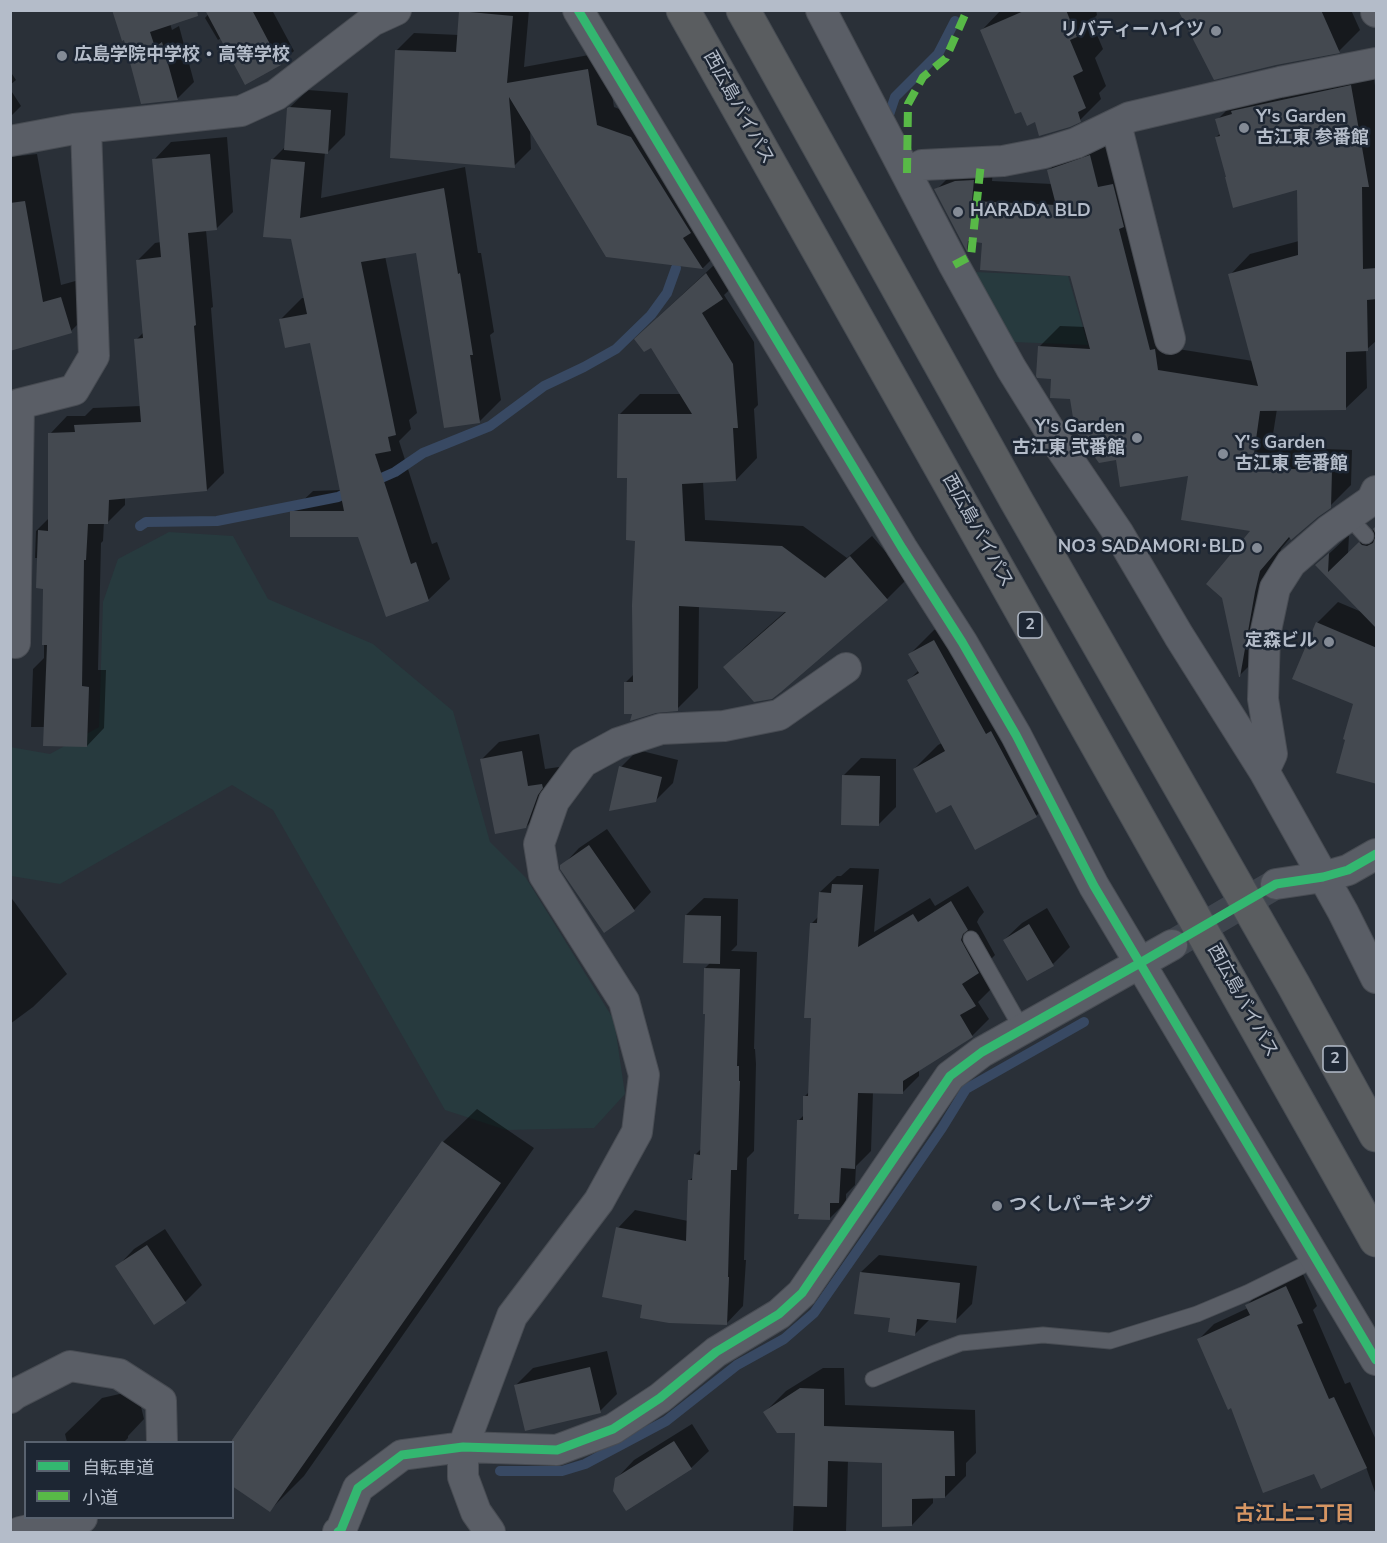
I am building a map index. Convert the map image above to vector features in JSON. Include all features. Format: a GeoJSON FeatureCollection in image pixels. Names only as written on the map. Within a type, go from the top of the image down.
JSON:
{"type":"FeatureCollection","features":[{"type":"Feature","properties":{"kind":"highway","name":"西広島バイパス"},"geometry":{"type":"LineString","coordinates":[[683,10],[1377,1240]]}},
{"type":"Feature","properties":{"kind":"highway","name":"2"},"geometry":{"type":"LineString","coordinates":[[743,10],[1016,500],[1377,1135]]}},
{"type":"Feature","properties":{"kind":"street"},"geometry":{"type":"LineString","coordinates":[[10,141],[74,129],[241,111],[276,95],[372,21],[396,10]]}},
{"type":"Feature","properties":{"kind":"street"},"geometry":{"type":"LineString","coordinates":[[578,10],[902,548],[962,642],[1016,735],[1094,886],[1377,1360]]}},
{"type":"Feature","properties":{"kind":"street"},"geometry":{"type":"LineString","coordinates":[[821,10],[954,265],[1011,368],[1060,447],[1119,534],[1264,771],[1377,978]]}},
{"type":"Feature","properties":{"kind":"street"},"geometry":{"type":"LineString","coordinates":[[907,173],[922,165],[1003,162],[1044,153],[1076,143],[1130,117],[1377,63]]}},
{"type":"Feature","properties":{"kind":"street"},"geometry":{"type":"LineString","coordinates":[[1116,124],[1170,339]]}},
{"type":"Feature","properties":{"kind":"street"},"geometry":{"type":"LineString","coordinates":[[15,643],[19,404],[74,390],[94,356],[86,128]]}},
{"type":"Feature","properties":{"kind":"street"},"geometry":{"type":"LineString","coordinates":[[1264,771],[1272,754],[1263,699],[1265,635],[1275,588],[1291,563],[1329,530],[1357,526],[1377,491]]}},
{"type":"Feature","properties":{"kind":"street"},"geometry":{"type":"LineString","coordinates":[[490,1533],[476,1512],[464,1477],[463,1447],[512,1316],[599,1201],[638,1132],[644,1075],[624,1001],[544,875],[539,844],[554,801],[583,762],[618,743],[661,729],[724,726],[779,715],[846,669]]}},
{"type":"Feature","properties":{"kind":"street"},"geometry":{"type":"LineString","coordinates":[[1276,884],[1323,877],[1348,870],[1377,854]]}},
{"type":"Feature","properties":{"kind":"street"},"geometry":{"type":"LineString","coordinates":[[338,1533],[358,1488],[402,1455],[463,1447],[556,1450],[613,1429],[660,1398],[716,1352],[779,1314],[802,1293],[950,1076],[982,1052],[1172,945]]}},
{"type":"Feature","properties":{"kind":"street"},"geometry":{"type":"LineString","coordinates":[[10,1398],[70,1366],[119,1374],[161,1401],[162,1441]]}},
{"type":"Feature","properties":{"kind":"street"},"geometry":{"type":"LineString","coordinates":[[20,1533],[78,1519]]}},
{"type":"Feature","properties":{"kind":"lane"},"geometry":{"type":"LineString","coordinates":[[971,939],[1022,1029]]}},
{"type":"Feature","properties":{"kind":"lane"},"geometry":{"type":"LineString","coordinates":[[873,1379],[961,1343],[1043,1335],[1110,1341],[1197,1314],[1316,1259]]}},
{"type":"Feature","properties":{"kind":"green space"},"geometry":{"type":"Polygon","coordinates":[[[974,272],[1068,276],[1088,345],[1013,342],[974,272]]]}},
{"type":"Feature","properties":{"kind":"green space"},"geometry":{"type":"Polygon","coordinates":[[[169,532],[233,536],[268,599],[373,644],[453,711],[490,842],[526,878],[614,1020],[625,1094],[594,1128],[506,1130],[445,1110],[273,810],[232,785],[60,884],[11,876],[10,747],[50,754],[99,727],[103,602],[118,559],[169,532]]]}},
{"type":"Feature","properties":{"kind":"building"},"geometry":{"type":"Polygon","coordinates":[[[112,10],[197,10],[198,16],[150,32],[155,47],[162,42],[178,100],[141,104],[124,40],[122,41],[112,10]]]}},
{"type":"Feature","properties":{"kind":"building"},"geometry":{"type":"Polygon","coordinates":[[[205,10],[252,10],[281,65],[245,85],[205,10]]]}},
{"type":"Feature","properties":{"kind":"building"},"geometry":{"type":"Polygon","coordinates":[[[1026,10],[1066,10],[1077,37],[1070,40],[1083,71],[1073,76],[1086,108],[1078,112],[1081,122],[1039,136],[1035,122],[1027,126],[1021,112],[1015,114],[980,30],[1026,10]]]}},
{"type":"Feature","properties":{"kind":"building"},"geometry":{"type":"Polygon","coordinates":[[[1178,10],[1321,10],[1340,53],[1214,80],[1178,10]]]}},
{"type":"Feature","properties":{"kind":"building"},"geometry":{"type":"Polygon","coordinates":[[[459,11],[513,16],[507,83],[588,69],[597,125],[631,137],[691,233],[683,238],[703,269],[606,257],[509,97],[515,168],[390,158],[395,50],[456,52],[459,11]]]}},
{"type":"Feature","properties":{"kind":"building"},"geometry":{"type":"Polygon","coordinates":[[[1351,85],[1369,187],[1362,187],[1363,269],[1377,268],[1377,299],[1367,300],[1368,351],[1346,352],[1346,410],[1260,411],[1252,468],[1332,470],[1331,508],[1291,540],[1289,537],[1260,571],[1239,677],[1222,598],[1206,584],[1250,531],[1181,520],[1188,476],[1120,487],[1116,460],[1099,463],[1075,430],[1070,399],[1050,398],[1051,379],[1036,376],[1038,346],[1090,349],[1070,276],[980,270],[982,243],[968,241],[967,252],[934,189],[955,181],[974,180],[972,201],[1056,205],[1047,170],[1090,155],[1098,187],[1113,184],[1124,227],[1119,229],[1150,350],[1155,349],[1158,370],[1258,386],[1228,274],[1298,255],[1297,190],[1233,208],[1215,137],[1220,136],[1215,119],[1232,114],[1231,111],[1351,85]]]}},
{"type":"Feature","properties":{"kind":"building"},"geometry":{"type":"Polygon","coordinates":[[[287,108],[331,110],[328,154],[284,150],[287,108]]]}},
{"type":"Feature","properties":{"kind":"building"},"geometry":{"type":"Polygon","coordinates":[[[210,154],[217,230],[188,233],[207,491],[109,500],[108,524],[88,524],[86,560],[84,560],[82,686],[89,687],[87,747],[43,746],[47,645],[42,645],[43,589],[36,588],[38,530],[48,531],[48,433],[75,432],[74,425],[141,422],[134,339],[143,338],[136,260],[161,257],[152,159],[210,154]]]}},
{"type":"Feature","properties":{"kind":"building"},"geometry":{"type":"Polygon","coordinates":[[[271,159],[305,162],[300,218],[444,188],[473,355],[470,355],[480,423],[444,428],[416,253],[361,262],[396,435],[388,437],[391,451],[375,454],[411,564],[416,562],[429,601],[386,617],[358,537],[290,537],[290,511],[344,511],[310,343],[285,348],[279,319],[307,314],[291,239],[263,237],[271,159]]]}},
{"type":"Feature","properties":{"kind":"building"},"geometry":{"type":"Polygon","coordinates":[[[25,201],[43,302],[61,297],[72,333],[10,351],[10,203],[25,201]]]}},
{"type":"Feature","properties":{"kind":"building"},"geometry":{"type":"Polygon","coordinates":[[[706,273],[723,299],[702,313],[733,364],[738,428],[733,428],[736,481],[682,484],[685,541],[782,546],[825,578],[850,556],[888,600],[772,699],[754,702],[723,667],[786,612],[679,606],[678,711],[656,713],[630,721],[632,714],[624,714],[624,682],[633,682],[632,605],[635,541],[626,540],[627,478],[617,478],[618,414],[692,414],[651,348],[644,352],[634,339],[706,273]]]}},
{"type":"Feature","properties":{"kind":"building"},"geometry":{"type":"Polygon","coordinates":[[[1377,525],[1377,629],[1315,565],[1329,553],[1328,572],[1359,542],[1367,546],[1373,543],[1376,535],[1373,529],[1377,525]]]}},
{"type":"Feature","properties":{"kind":"building"},"geometry":{"type":"Polygon","coordinates":[[[1316,622],[1377,648],[1377,784],[1336,773],[1353,704],[1292,679],[1316,622]]]}},
{"type":"Feature","properties":{"kind":"building"},"geometry":{"type":"Polygon","coordinates":[[[934,640],[986,734],[991,731],[1037,817],[975,850],[951,805],[936,813],[913,769],[945,751],[907,680],[919,673],[908,654],[934,640]]]}},
{"type":"Feature","properties":{"kind":"building"},"geometry":{"type":"Polygon","coordinates":[[[522,751],[528,786],[542,784],[543,788],[538,795],[526,828],[495,834],[480,759],[522,751]]]}},
{"type":"Feature","properties":{"kind":"building"},"geometry":{"type":"Polygon","coordinates":[[[619,766],[662,777],[656,802],[609,811],[619,766]]]}},
{"type":"Feature","properties":{"kind":"building"},"geometry":{"type":"Polygon","coordinates":[[[842,775],[880,776],[879,826],[841,825],[842,775]]]}},
{"type":"Feature","properties":{"kind":"building"},"geometry":{"type":"Polygon","coordinates":[[[589,845],[635,911],[604,933],[560,869],[560,865],[589,845]]]}},
{"type":"Feature","properties":{"kind":"building"},"geometry":{"type":"Polygon","coordinates":[[[832,884],[863,885],[858,947],[913,914],[918,922],[951,901],[968,930],[963,934],[961,940],[979,973],[962,984],[976,1006],[960,1015],[973,1037],[903,1081],[903,1094],[858,1093],[855,1169],[841,1168],[839,1203],[830,1203],[830,1220],[798,1219],[799,1214],[794,1214],[797,1120],[803,1120],[803,1096],[808,1096],[811,1018],[804,1018],[810,923],[817,923],[819,892],[831,893],[832,884]]]}},
{"type":"Feature","properties":{"kind":"building"},"geometry":{"type":"Polygon","coordinates":[[[685,915],[721,916],[720,964],[683,963],[685,915]]]}},
{"type":"Feature","properties":{"kind":"building"},"geometry":{"type":"Polygon","coordinates":[[[1029,924],[1054,966],[1027,981],[1003,940],[1029,924]]]}},
{"type":"Feature","properties":{"kind":"building"},"geometry":{"type":"Polygon","coordinates":[[[704,968],[740,969],[737,1170],[731,1170],[727,1325],[669,1323],[640,1318],[642,1305],[602,1297],[616,1227],[686,1241],[688,1180],[692,1180],[694,1154],[700,1155],[705,1014],[703,1014],[704,968]]]}},
{"type":"Feature","properties":{"kind":"building"},"geometry":{"type":"Polygon","coordinates":[[[442,1141],[501,1183],[270,1512],[234,1487],[234,1441],[232,1440],[442,1141]]]}},
{"type":"Feature","properties":{"kind":"building"},"geometry":{"type":"Polygon","coordinates":[[[147,1245],[186,1303],[154,1325],[115,1266],[147,1245]]]}},
{"type":"Feature","properties":{"kind":"building"},"geometry":{"type":"Polygon","coordinates":[[[860,1272],[960,1283],[956,1323],[917,1319],[915,1336],[888,1332],[890,1318],[854,1314],[860,1272]]]}},
{"type":"Feature","properties":{"kind":"building"},"geometry":{"type":"Polygon","coordinates":[[[1286,1286],[1303,1323],[1297,1325],[1329,1399],[1334,1397],[1367,1468],[1321,1489],[1314,1474],[1263,1493],[1231,1408],[1228,1410],[1197,1339],[1250,1315],[1245,1305],[1286,1286]]]}},
{"type":"Feature","properties":{"kind":"building"},"geometry":{"type":"Polygon","coordinates":[[[590,1367],[601,1413],[525,1431],[514,1385],[590,1367]]]}},
{"type":"Feature","properties":{"kind":"building"},"geometry":{"type":"Polygon","coordinates":[[[800,1388],[824,1389],[824,1426],[954,1431],[955,1476],[945,1476],[945,1498],[912,1499],[912,1526],[882,1527],[882,1463],[828,1461],[827,1507],[793,1506],[795,1433],[777,1433],[763,1412],[800,1388]]]}},
{"type":"Feature","properties":{"kind":"building"},"geometry":{"type":"Polygon","coordinates":[[[674,1441],[692,1469],[626,1511],[613,1491],[615,1478],[674,1441]]]}},
{"type":"Feature","properties":{"kind":"waterway"},"geometry":{"type":"LineString","coordinates":[[889,115],[895,97],[938,54],[955,21]]}},
{"type":"Feature","properties":{"kind":"waterway"},"geometry":{"type":"LineString","coordinates":[[370,483],[395,472],[423,453],[490,426],[544,386],[616,349],[651,315],[667,293],[676,268]]}},
{"type":"Feature","properties":{"kind":"waterway"},"geometry":{"type":"LineString","coordinates":[[140,526],[146,522],[217,521],[338,497],[353,490]]}},
{"type":"Feature","properties":{"kind":"waterway"},"geometry":{"type":"LineString","coordinates":[[500,1471],[562,1471],[585,1464],[666,1421],[737,1365],[784,1339],[814,1313],[942,1128],[966,1089],[1084,1022]]}},
{"type":"Feature","properties":{"kind":"tunnel"},"geometry":{"type":"LineString","coordinates":[[1172,945],[1276,884]]}},
{"type":"Feature","properties":{"kind":"marked path"},"geometry":{"type":"LineString","coordinates":[[907,173],[908,104],[923,77],[946,58],[967,10]]}},
{"type":"Feature","properties":{"kind":"marked path"},"geometry":{"type":"LineString","coordinates":[[954,265],[971,256],[981,163]]}},
{"type":"Feature","properties":{"kind":"cycle path"},"geometry":{"type":"LineString","coordinates":[[578,10],[902,548],[962,642],[1016,735],[1094,886],[1376,1360]]}},
{"type":"Feature","properties":{"kind":"cycle path"},"geometry":{"type":"LineString","coordinates":[[338,1532],[341,1530],[358,1488],[402,1455],[463,1447],[557,1450],[613,1429],[660,1398],[716,1352],[779,1314],[802,1293],[950,1076],[982,1052],[1276,884],[1323,877],[1348,870],[1376,854]]}},
{"type":"Feature","properties":{"kind":"place","name":"リバティーハイツ"},"geometry":{"type":"Point","coordinates":[1216,31]}},
{"type":"Feature","properties":{"kind":"place","name":"広島学院中学校・高等学校"},"geometry":{"type":"Point","coordinates":[62,56]}},
{"type":"Feature","properties":{"kind":"place","name":"Y's Garden 古江東 参番館"},"geometry":{"type":"Point","coordinates":[1244,128]}},
{"type":"Feature","properties":{"kind":"place","name":"HARADA BLD"},"geometry":{"type":"Point","coordinates":[958,212]}},
{"type":"Feature","properties":{"kind":"place","name":"Y's Garden 古江東 弐番館"},"geometry":{"type":"Point","coordinates":[1137,438]}},
{"type":"Feature","properties":{"kind":"place","name":"Y's Garden 古江東 壱番館"},"geometry":{"type":"Point","coordinates":[1223,454]}},
{"type":"Feature","properties":{"kind":"place","name":"NO3 SADAMORI･BLD"},"geometry":{"type":"Point","coordinates":[1257,548]}},
{"type":"Feature","properties":{"kind":"place","name":"定森ビル"},"geometry":{"type":"Point","coordinates":[1329,642]}},
{"type":"Feature","properties":{"kind":"place","name":"つくしパーキング"},"geometry":{"type":"Point","coordinates":[997,1206]}},
{"type":"Feature","properties":{"kind":"district","name":"古江上二丁目"},"geometry":{"type":"Point","coordinates":[1295,1515]}}]}
